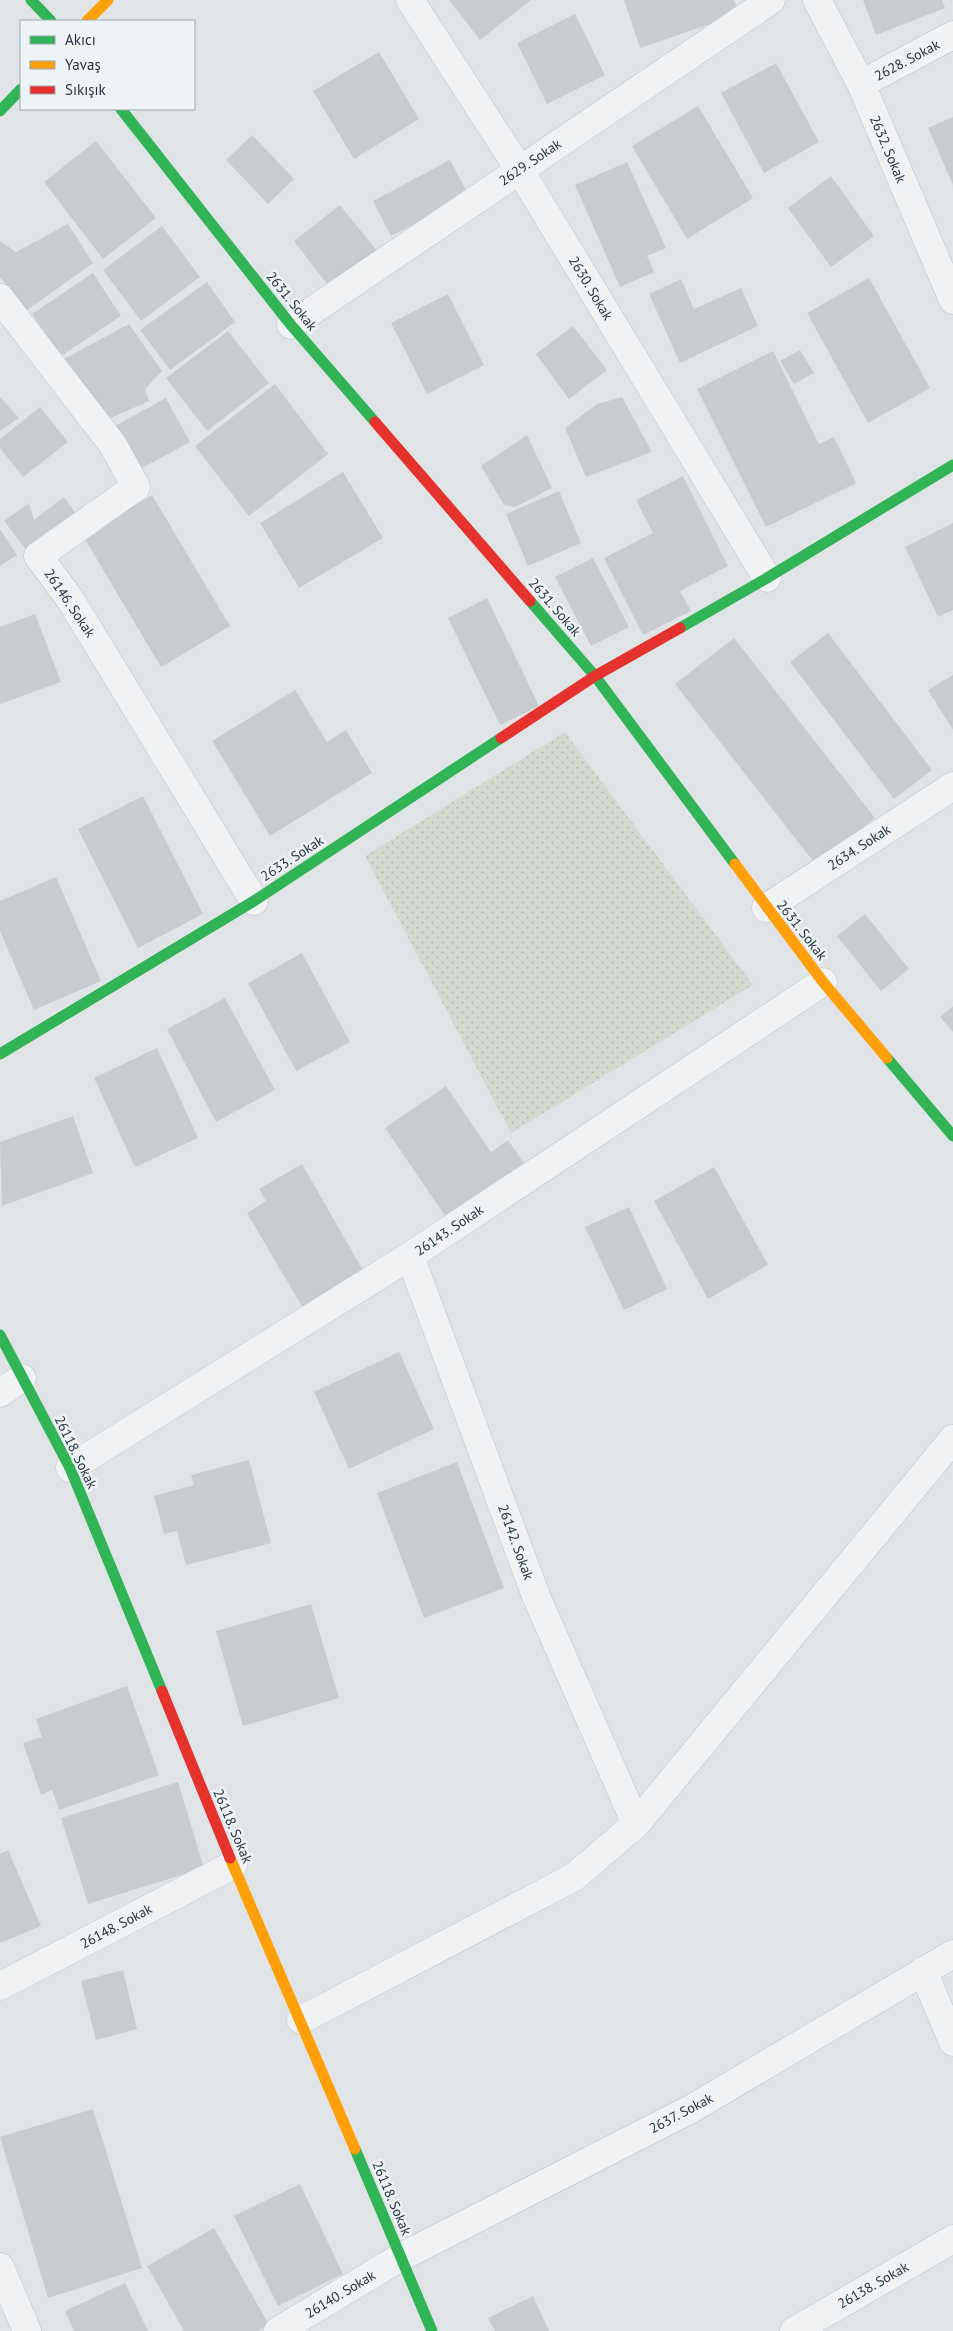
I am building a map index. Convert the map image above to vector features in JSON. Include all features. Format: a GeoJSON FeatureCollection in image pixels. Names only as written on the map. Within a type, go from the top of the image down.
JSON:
{"type":"FeatureCollection","features":[{"type":"Feature","properties":{"kind":"street"},"geometry":{"type":"LineString","coordinates":[[31,0],[49,20]]}},
{"type":"Feature","properties":{"kind":"street"},"geometry":{"type":"LineString","coordinates":[[88,20],[108,0]]}},
{"type":"Feature","properties":{"kind":"street","name":"2630. Sokak"},"geometry":{"type":"LineString","coordinates":[[410,0],[519,169],[767,578]]}},
{"type":"Feature","properties":{"kind":"street","name":"2629. Sokak"},"geometry":{"type":"LineString","coordinates":[[291,325],[771,0]]}},
{"type":"Feature","properties":{"kind":"street","name":"2632. Sokak"},"geometry":{"type":"LineString","coordinates":[[817,0],[861,84],[953,300]]}},
{"type":"Feature","properties":{"kind":"street","name":"2628. Sokak"},"geometry":{"type":"LineString","coordinates":[[861,84],[953,35]]}},
{"type":"Feature","properties":{"kind":"street"},"geometry":{"type":"LineString","coordinates":[[0,111],[20,90]]}},
{"type":"Feature","properties":{"kind":"street","name":"2631. Sokak"},"geometry":{"type":"LineString","coordinates":[[122,110],[291,325],[595,676],[823,982],[953,1136]]}},
{"type":"Feature","properties":{"kind":"street","name":"26146. Sokak"},"geometry":{"type":"LineString","coordinates":[[0,298],[112,445],[136,487],[38,556],[70,599],[254,901]]}},
{"type":"Feature","properties":{"kind":"street","name":"2633. Sokak"},"geometry":{"type":"LineString","coordinates":[[0,1054],[254,901],[595,676],[767,578],[953,465]]}},
{"type":"Feature","properties":{"kind":"street","name":"2634. Sokak"},"geometry":{"type":"LineString","coordinates":[[766,908],[953,786]]}},
{"type":"Feature","properties":{"kind":"street","name":"26143. Sokak"},"geometry":{"type":"LineString","coordinates":[[70,1468],[410,1256],[823,982]]}},
{"type":"Feature","properties":{"kind":"street","name":"26142. Sokak"},"geometry":{"type":"LineString","coordinates":[[410,1256],[536,1596],[636,1824]]}},
{"type":"Feature","properties":{"kind":"street","name":"26118. Sokak"},"geometry":{"type":"LineString","coordinates":[[0,1335],[70,1468],[233,1865],[301,2020],[432,2331]]}},
{"type":"Feature","properties":{"kind":"street"},"geometry":{"type":"LineString","coordinates":[[0,1393],[22,1378]]}},
{"type":"Feature","properties":{"kind":"street"},"geometry":{"type":"LineString","coordinates":[[301,2020],[574,1877],[636,1824],[953,1439]]}},
{"type":"Feature","properties":{"kind":"street","name":"26148. Sokak"},"geometry":{"type":"LineString","coordinates":[[0,1986],[233,1865]]}},
{"type":"Feature","properties":{"kind":"street","name":"2637. Sokak"},"geometry":{"type":"LineString","coordinates":[[401,2257],[691,2109],[953,1954]]}},
{"type":"Feature","properties":{"kind":"street"},"geometry":{"type":"LineString","coordinates":[[923,1971],[953,2042]]}},
{"type":"Feature","properties":{"kind":"street","name":"26138. Sokak"},"geometry":{"type":"LineString","coordinates":[[794,2331],[953,2239]]}},
{"type":"Feature","properties":{"kind":"street","name":"26140. Sokak"},"geometry":{"type":"LineString","coordinates":[[278,2331],[401,2257]]}},
{"type":"Feature","properties":{"kind":"street"},"geometry":{"type":"LineString","coordinates":[[0,2267],[27,2331]]}},
{"type":"Feature","properties":{"kind":"shaded area"},"geometry":{"type":"Polygon","coordinates":[[[565,732],[753,985],[511,1133],[365,856],[565,732]]]}},
{"type":"Feature","properties":{"kind":"building"},"geometry":{"type":"Polygon","coordinates":[[[449,0],[531,0],[480,40],[449,0]]]}},
{"type":"Feature","properties":{"kind":"building"},"geometry":{"type":"Polygon","coordinates":[[[624,0],[734,0],[739,14],[640,48],[624,0]]]}},
{"type":"Feature","properties":{"kind":"building"},"geometry":{"type":"Polygon","coordinates":[[[863,0],[942,0],[945,8],[876,35],[863,0]]]}},
{"type":"Feature","properties":{"kind":"building"},"geometry":{"type":"Polygon","coordinates":[[[575,14],[605,75],[547,104],[517,43],[575,14]]]}},
{"type":"Feature","properties":{"kind":"building"},"geometry":{"type":"Polygon","coordinates":[[[379,52],[419,119],[354,159],[313,91],[379,52]]]}},
{"type":"Feature","properties":{"kind":"building"},"geometry":{"type":"Polygon","coordinates":[[[776,63],[819,142],[764,173],[721,93],[776,63]]]}},
{"type":"Feature","properties":{"kind":"building"},"geometry":{"type":"Polygon","coordinates":[[[698,106],[753,198],[687,239],[632,146],[698,106]]]}},
{"type":"Feature","properties":{"kind":"building"},"geometry":{"type":"Polygon","coordinates":[[[953,117],[953,185],[928,128],[953,117]]]}},
{"type":"Feature","properties":{"kind":"building"},"geometry":{"type":"Polygon","coordinates":[[[252,135],[294,179],[268,204],[226,160],[252,135]]]}},
{"type":"Feature","properties":{"kind":"building"},"geometry":{"type":"Polygon","coordinates":[[[96,141],[156,218],[103,259],[44,182],[96,141]]]}},
{"type":"Feature","properties":{"kind":"building"},"geometry":{"type":"Polygon","coordinates":[[[450,160],[469,196],[391,236],[373,201],[450,160]]]}},
{"type":"Feature","properties":{"kind":"building"},"geometry":{"type":"Polygon","coordinates":[[[627,162],[666,248],[647,256],[654,272],[620,287],[575,185],[627,162]]]}},
{"type":"Feature","properties":{"kind":"building"},"geometry":{"type":"Polygon","coordinates":[[[831,176],[874,236],[831,267],[788,208],[831,176]]]}},
{"type":"Feature","properties":{"kind":"building"},"geometry":{"type":"Polygon","coordinates":[[[340,205],[377,251],[330,288],[294,241],[340,205]]]}},
{"type":"Feature","properties":{"kind":"building"},"geometry":{"type":"Polygon","coordinates":[[[68,224],[93,263],[26,311],[0,277],[0,241],[16,252],[68,224]]]}},
{"type":"Feature","properties":{"kind":"building"},"geometry":{"type":"Polygon","coordinates":[[[162,226],[200,277],[141,321],[103,270],[162,226]]]}},
{"type":"Feature","properties":{"kind":"building"},"geometry":{"type":"Polygon","coordinates":[[[93,273],[121,316],[61,356],[32,314],[93,273]]]}},
{"type":"Feature","properties":{"kind":"building"},"geometry":{"type":"Polygon","coordinates":[[[869,278],[930,388],[868,423],[807,313],[869,278]]]}},
{"type":"Feature","properties":{"kind":"building"},"geometry":{"type":"Polygon","coordinates":[[[681,279],[694,309],[741,288],[758,326],[680,363],[649,294],[681,279]]]}},
{"type":"Feature","properties":{"kind":"building"},"geometry":{"type":"Polygon","coordinates":[[[207,282],[235,322],[170,370],[140,330],[207,282]]]}},
{"type":"Feature","properties":{"kind":"building"},"geometry":{"type":"Polygon","coordinates":[[[448,294],[484,365],[427,394],[391,323],[448,294]]]}},
{"type":"Feature","properties":{"kind":"building"},"geometry":{"type":"Polygon","coordinates":[[[129,324],[162,371],[145,389],[149,401],[102,422],[64,359],[129,324]]]}},
{"type":"Feature","properties":{"kind":"building"},"geometry":{"type":"Polygon","coordinates":[[[573,326],[607,370],[569,399],[536,354],[573,326]]]}},
{"type":"Feature","properties":{"kind":"building"},"geometry":{"type":"Polygon","coordinates":[[[228,331],[269,383],[207,431],[166,378],[228,331]]]}},
{"type":"Feature","properties":{"kind":"building"},"geometry":{"type":"Polygon","coordinates":[[[800,350],[814,373],[794,384],[780,361],[800,350]]]}},
{"type":"Feature","properties":{"kind":"building"},"geometry":{"type":"Polygon","coordinates":[[[773,351],[819,444],[834,437],[856,483],[766,527],[697,389],[773,351]]]}},
{"type":"Feature","properties":{"kind":"building"},"geometry":{"type":"Polygon","coordinates":[[[275,384],[328,454],[249,516],[195,446],[275,384]]]}},
{"type":"Feature","properties":{"kind":"building"},"geometry":{"type":"Polygon","coordinates":[[[0,397],[19,418],[0,431],[0,397]]]}},
{"type":"Feature","properties":{"kind":"building"},"geometry":{"type":"Polygon","coordinates":[[[622,397],[652,452],[586,477],[565,428],[597,404],[622,397]]]}},
{"type":"Feature","properties":{"kind":"building"},"geometry":{"type":"Polygon","coordinates":[[[166,398],[190,442],[129,475],[106,431],[166,398]]]}},
{"type":"Feature","properties":{"kind":"building"},"geometry":{"type":"Polygon","coordinates":[[[40,407],[68,442],[23,477],[0,448],[0,439],[40,407]]]}},
{"type":"Feature","properties":{"kind":"building"},"geometry":{"type":"Polygon","coordinates":[[[527,435],[552,488],[515,507],[504,505],[481,466],[527,435]]]}},
{"type":"Feature","properties":{"kind":"building"},"geometry":{"type":"Polygon","coordinates":[[[343,472],[383,538],[299,588],[260,523],[343,472]]]}},
{"type":"Feature","properties":{"kind":"building"},"geometry":{"type":"Polygon","coordinates":[[[683,476],[728,566],[680,591],[691,611],[643,635],[604,558],[653,533],[636,500],[683,476]]]}},
{"type":"Feature","properties":{"kind":"building"},"geometry":{"type":"Polygon","coordinates":[[[559,491],[581,543],[528,566],[506,514],[559,491]]]}},
{"type":"Feature","properties":{"kind":"building"},"geometry":{"type":"Polygon","coordinates":[[[152,495],[230,626],[161,667],[83,536],[152,495]]]}},
{"type":"Feature","properties":{"kind":"building"},"geometry":{"type":"Polygon","coordinates":[[[64,497],[77,515],[29,553],[4,521],[29,503],[34,520],[64,497]]]}},
{"type":"Feature","properties":{"kind":"building"},"geometry":{"type":"Polygon","coordinates":[[[953,523],[953,610],[938,617],[905,547],[953,523]]]}},
{"type":"Feature","properties":{"kind":"building"},"geometry":{"type":"Polygon","coordinates":[[[0,529],[17,555],[0,566],[0,529]]]}},
{"type":"Feature","properties":{"kind":"building"},"geometry":{"type":"Polygon","coordinates":[[[593,558],[629,627],[591,646],[555,577],[593,558]]]}},
{"type":"Feature","properties":{"kind":"building"},"geometry":{"type":"Polygon","coordinates":[[[487,598],[539,706],[500,725],[448,618],[487,598]]]}},
{"type":"Feature","properties":{"kind":"building"},"geometry":{"type":"Polygon","coordinates":[[[35,614],[61,682],[0,704],[0,627],[35,614]]]}},
{"type":"Feature","properties":{"kind":"building"},"geometry":{"type":"Polygon","coordinates":[[[828,633],[932,770],[894,799],[790,662],[828,633]]]}},
{"type":"Feature","properties":{"kind":"building"},"geometry":{"type":"Polygon","coordinates":[[[734,638],[875,818],[816,865],[675,684],[734,638]]]}},
{"type":"Feature","properties":{"kind":"building"},"geometry":{"type":"Polygon","coordinates":[[[953,675],[953,730],[928,690],[953,675]]]}},
{"type":"Feature","properties":{"kind":"building"},"geometry":{"type":"Polygon","coordinates":[[[295,690],[327,742],[346,730],[372,773],[270,836],[212,741],[295,690]]]}},
{"type":"Feature","properties":{"kind":"building"},"geometry":{"type":"Polygon","coordinates":[[[143,796],[203,914],[138,948],[78,829],[143,796]]]}},
{"type":"Feature","properties":{"kind":"building"},"geometry":{"type":"Polygon","coordinates":[[[56,877],[101,981],[34,1010],[0,931],[0,901],[56,877]]]}},
{"type":"Feature","properties":{"kind":"building"},"geometry":{"type":"Polygon","coordinates":[[[865,914],[909,969],[881,991],[837,936],[865,914]]]}},
{"type":"Feature","properties":{"kind":"building"},"geometry":{"type":"Polygon","coordinates":[[[302,953],[350,1042],[296,1071],[248,983],[302,953]]]}},
{"type":"Feature","properties":{"kind":"building"},"geometry":{"type":"Polygon","coordinates":[[[225,998],[275,1090],[216,1122],[167,1029],[225,998]]]}},
{"type":"Feature","properties":{"kind":"building"},"geometry":{"type":"Polygon","coordinates":[[[953,1006],[953,1032],[940,1017],[953,1006]]]}},
{"type":"Feature","properties":{"kind":"building"},"geometry":{"type":"Polygon","coordinates":[[[157,1048],[198,1138],[135,1167],[94,1078],[157,1048]]]}},
{"type":"Feature","properties":{"kind":"building"},"geometry":{"type":"Polygon","coordinates":[[[446,1086],[491,1152],[508,1140],[528,1169],[450,1223],[385,1128],[446,1086]]]}},
{"type":"Feature","properties":{"kind":"building"},"geometry":{"type":"Polygon","coordinates":[[[73,1116],[93,1173],[2,1206],[0,1142],[73,1116]]]}},
{"type":"Feature","properties":{"kind":"building"},"geometry":{"type":"Polygon","coordinates":[[[302,1164],[368,1279],[307,1315],[247,1213],[266,1201],[259,1189],[302,1164]]]}},
{"type":"Feature","properties":{"kind":"building"},"geometry":{"type":"Polygon","coordinates":[[[714,1167],[768,1265],[708,1299],[654,1201],[714,1167]]]}},
{"type":"Feature","properties":{"kind":"building"},"geometry":{"type":"Polygon","coordinates":[[[629,1207],[667,1289],[624,1310],[585,1227],[629,1207]]]}},
{"type":"Feature","properties":{"kind":"building"},"geometry":{"type":"Polygon","coordinates":[[[399,1352],[434,1429],[349,1469],[314,1392],[399,1352]]]}},
{"type":"Feature","properties":{"kind":"building"},"geometry":{"type":"Polygon","coordinates":[[[249,1460],[271,1543],[186,1565],[177,1531],[164,1534],[154,1496],[194,1485],[191,1475],[249,1460]]]}},
{"type":"Feature","properties":{"kind":"building"},"geometry":{"type":"Polygon","coordinates":[[[457,1462],[504,1588],[424,1618],[377,1493],[457,1462]]]}},
{"type":"Feature","properties":{"kind":"building"},"geometry":{"type":"Polygon","coordinates":[[[311,1604],[339,1698],[243,1726],[216,1631],[311,1604]]]}},
{"type":"Feature","properties":{"kind":"building"},"geometry":{"type":"Polygon","coordinates":[[[127,1686],[159,1775],[59,1810],[52,1790],[41,1795],[23,1743],[42,1737],[36,1719],[127,1686]]]}},
{"type":"Feature","properties":{"kind":"building"},"geometry":{"type":"Polygon","coordinates":[[[178,1782],[204,1868],[88,1904],[61,1818],[178,1782]]]}},
{"type":"Feature","properties":{"kind":"building"},"geometry":{"type":"Polygon","coordinates":[[[8,1850],[41,1926],[0,1943],[0,1854],[8,1850]]]}},
{"type":"Feature","properties":{"kind":"building"},"geometry":{"type":"Polygon","coordinates":[[[123,1970],[137,2029],[96,2040],[81,1981],[123,1970]]]}},
{"type":"Feature","properties":{"kind":"building"},"geometry":{"type":"Polygon","coordinates":[[[93,2109],[142,2268],[48,2298],[0,2137],[93,2109]]]}},
{"type":"Feature","properties":{"kind":"building"},"geometry":{"type":"Polygon","coordinates":[[[300,2184],[343,2274],[278,2306],[234,2216],[300,2184]]]}},
{"type":"Feature","properties":{"kind":"building"},"geometry":{"type":"Polygon","coordinates":[[[214,2228],[269,2325],[258,2331],[184,2331],[147,2266],[214,2228]]]}},
{"type":"Feature","properties":{"kind":"building"},"geometry":{"type":"Polygon","coordinates":[[[125,2283],[148,2331],[74,2331],[65,2311],[125,2283]]]}},
{"type":"Feature","properties":{"kind":"building"},"geometry":{"type":"Polygon","coordinates":[[[533,2296],[549,2331],[495,2331],[488,2318],[533,2296]]]}},
{"type":"Feature","properties":{"kind":"traffic: fast"},"geometry":{"type":"LineString","coordinates":[[31,0],[50,20]]}},
{"type":"Feature","properties":{"kind":"traffic: fast"},"geometry":{"type":"LineString","coordinates":[[0,111],[20,90]]}},
{"type":"Feature","properties":{"kind":"traffic: fast"},"geometry":{"type":"LineString","coordinates":[[122,110],[291,325],[375,422]]}},
{"type":"Feature","properties":{"kind":"traffic: fast"},"geometry":{"type":"LineString","coordinates":[[680,628],[767,578],[953,465]]}},
{"type":"Feature","properties":{"kind":"traffic: fast"},"geometry":{"type":"LineString","coordinates":[[530,601],[595,676],[735,864]]}},
{"type":"Feature","properties":{"kind":"traffic: fast"},"geometry":{"type":"LineString","coordinates":[[0,1054],[254,901],[501,738]]}},
{"type":"Feature","properties":{"kind":"traffic: fast"},"geometry":{"type":"LineString","coordinates":[[887,1058],[953,1136]]}},
{"type":"Feature","properties":{"kind":"traffic: fast"},"geometry":{"type":"LineString","coordinates":[[0,1335],[70,1468],[162,1691]]}},
{"type":"Feature","properties":{"kind":"traffic: fast"},"geometry":{"type":"LineString","coordinates":[[355,2149],[432,2331]]}},
{"type":"Feature","properties":{"kind":"traffic: slow"},"geometry":{"type":"LineString","coordinates":[[88,20],[108,0]]}},
{"type":"Feature","properties":{"kind":"traffic: slow"},"geometry":{"type":"LineString","coordinates":[[735,864],[823,982],[887,1058]]}},
{"type":"Feature","properties":{"kind":"traffic: slow"},"geometry":{"type":"LineString","coordinates":[[230,1858],[355,2149]]}},
{"type":"Feature","properties":{"kind":"traffic: jam"},"geometry":{"type":"LineString","coordinates":[[375,422],[530,601]]}},
{"type":"Feature","properties":{"kind":"traffic: jam"},"geometry":{"type":"LineString","coordinates":[[501,738],[595,676],[680,628]]}},
{"type":"Feature","properties":{"kind":"traffic: jam"},"geometry":{"type":"LineString","coordinates":[[162,1691],[230,1858]]}}]}
